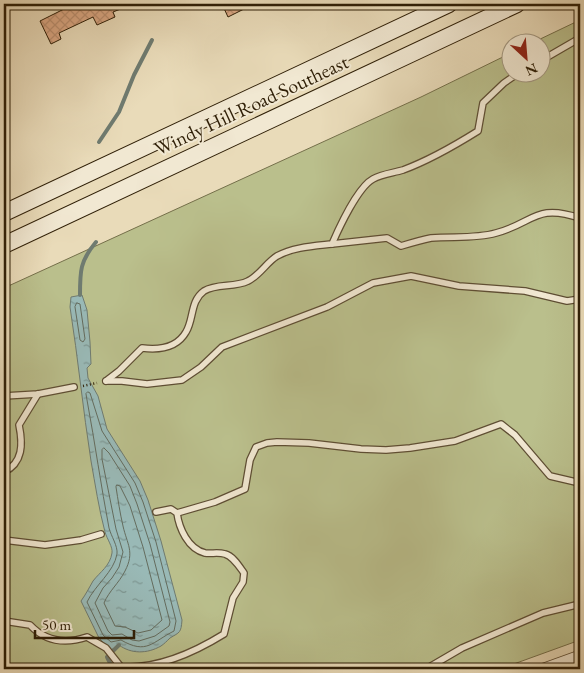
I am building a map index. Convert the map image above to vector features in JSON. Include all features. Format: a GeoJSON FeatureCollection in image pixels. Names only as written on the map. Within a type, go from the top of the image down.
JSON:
{"type":"FeatureCollection","features":[{"type":"Feature","properties":{"kind":"main road","name":"Windy Hill Road Southeast"},"geometry":{"type":"LineString","coordinates":[[4,213],[449,4]]}},
{"type":"Feature","properties":{"kind":"main road","name":"Windy Hill Road Southeast"},"geometry":{"type":"LineString","coordinates":[[4,245],[517,4]]}},
{"type":"Feature","properties":{"kind":"street"},"geometry":{"type":"LineString","coordinates":[[544,669],[580,656]]}},
{"type":"Feature","properties":{"kind":"lane"},"geometry":{"type":"LineString","coordinates":[[552,54],[580,38]]}},
{"type":"Feature","properties":{"kind":"lane"},"geometry":{"type":"LineString","coordinates":[[332,244],[360,191],[372,179],[403,170],[441,154],[478,132],[483,103],[504,82]]}},
{"type":"Feature","properties":{"kind":"lane"},"geometry":{"type":"LineString","coordinates":[[106,381],[142,348],[156,350],[173,345],[186,333],[195,302],[202,293],[212,287],[248,281],[276,257],[294,250],[387,238],[401,246],[430,238],[464,237],[496,233],[537,214],[556,212],[580,218]]}},
{"type":"Feature","properties":{"kind":"lane"},"geometry":{"type":"LineString","coordinates":[[106,381],[122,380],[147,384],[182,380],[201,367],[222,347],[327,308],[373,283],[411,276],[459,286],[525,291],[567,301],[580,299]]}},
{"type":"Feature","properties":{"kind":"lane"},"geometry":{"type":"LineString","coordinates":[[4,396],[38,394],[74,387]]}},
{"type":"Feature","properties":{"kind":"lane"},"geometry":{"type":"LineString","coordinates":[[4,472],[10,469],[20,457],[22,439],[20,425],[38,394]]}},
{"type":"Feature","properties":{"kind":"lane"},"geometry":{"type":"LineString","coordinates":[[156,512],[171,509],[177,513],[222,500],[245,489],[250,460],[256,447],[267,443],[310,443],[386,450],[455,440],[501,424],[515,435],[550,476],[580,483]]}},
{"type":"Feature","properties":{"kind":"lane"},"geometry":{"type":"LineString","coordinates":[[4,621],[30,625],[38,634],[56,640],[73,642],[88,637],[106,648],[122,668],[138,668],[203,647],[224,634],[233,598],[242,582],[244,573],[237,563],[225,554],[207,554],[200,552],[193,546],[184,536],[178,524],[177,513]]}},
{"type":"Feature","properties":{"kind":"lane"},"geometry":{"type":"LineString","coordinates":[[4,540],[46,545],[81,540],[101,534]]}},
{"type":"Feature","properties":{"kind":"lane"},"geometry":{"type":"LineString","coordinates":[[426,669],[462,648],[543,613],[580,604]]}},
{"type":"Feature","properties":{"kind":"path"},"geometry":{"type":"LineString","coordinates":[[74,387],[106,381]]}},
{"type":"Feature","properties":{"kind":"green space"},"geometry":{"type":"Polygon","coordinates":[[[580,20],[580,640],[500,669],[4,669],[4,288],[421,97],[502,57],[502,82],[552,82],[552,33],[580,20]]]}},
{"type":"Feature","properties":{"kind":"water"},"geometry":{"type":"Polygon","coordinates":[[[82,295],[87,310],[90,342],[91,364],[87,368],[88,378],[98,396],[107,429],[140,481],[148,500],[182,620],[178,633],[156,649],[145,652],[129,650],[119,645],[111,650],[99,638],[81,601],[93,581],[107,565],[112,551],[105,532],[97,496],[70,307],[71,297],[82,295]]]}},
{"type":"Feature","properties":{"kind":"building"},"geometry":{"type":"Polygon","coordinates":[[[74,4],[133,4],[113,12],[115,17],[97,25],[93,17],[59,33],[61,39],[51,44],[40,21],[74,4]]]}},
{"type":"Feature","properties":{"kind":"building"},"geometry":{"type":"Polygon","coordinates":[[[222,4],[254,4],[228,17],[222,4]]]}},
{"type":"Feature","properties":{"kind":"waterway"},"geometry":{"type":"LineString","coordinates":[[99,142],[119,112],[134,75],[152,40]]}},
{"type":"Feature","properties":{"kind":"waterway"},"geometry":{"type":"LineString","coordinates":[[80,295],[82,267],[87,255],[96,242]]}},
{"type":"Feature","properties":{"kind":"waterway"},"geometry":{"type":"LineString","coordinates":[[113,669],[107,657],[119,645]]}}]}
